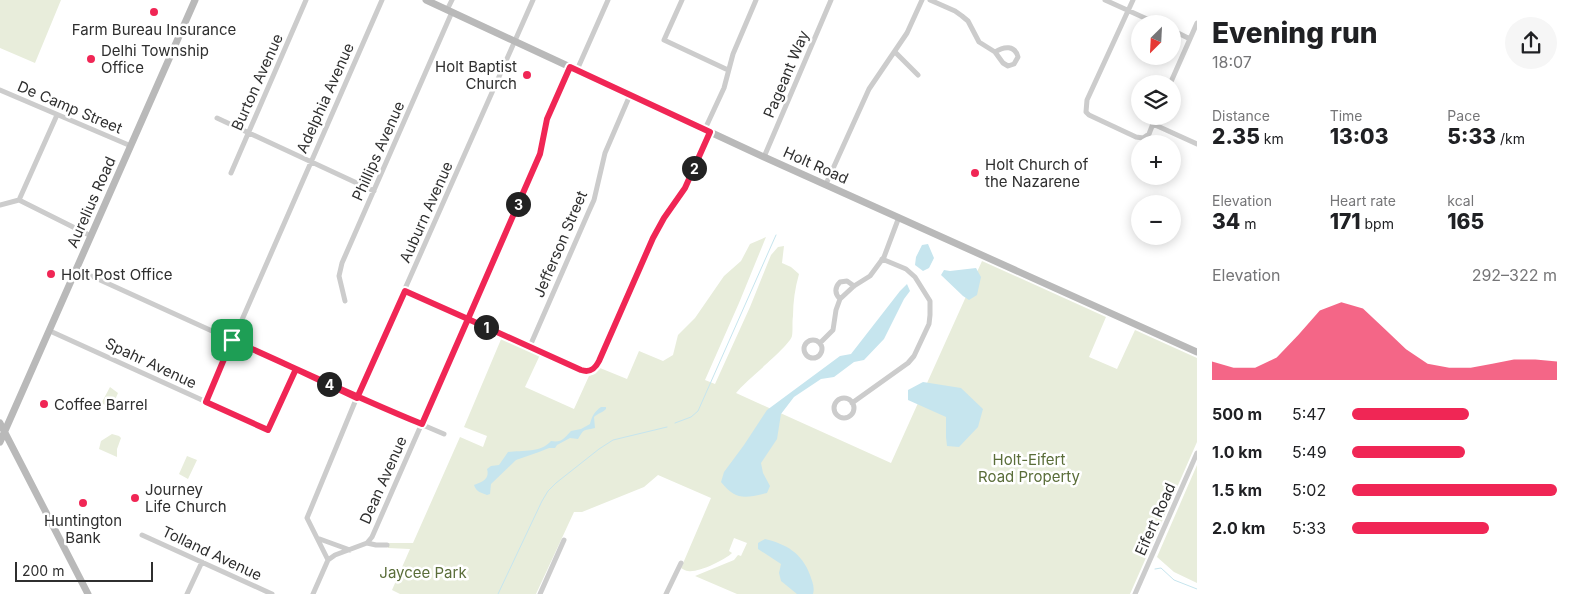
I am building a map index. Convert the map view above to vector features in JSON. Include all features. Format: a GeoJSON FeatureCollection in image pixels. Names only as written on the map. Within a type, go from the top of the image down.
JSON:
{"type":"FeatureCollection","features":[{"type":"Feature","properties":{"kind":"main road","name":"Aurelius Road"},"geometry":{"type":"LineString","coordinates":[[0,442],[195,0]]}},
{"type":"Feature","properties":{"kind":"main road","name":"Holt Road"},"geometry":{"type":"LineString","coordinates":[[426,0],[764,157],[1197,352]]}},
{"type":"Feature","properties":{"kind":"main road"},"geometry":{"type":"LineString","coordinates":[[0,423],[88,594]]}},
{"type":"Feature","properties":{"kind":"street","name":"Burton Avenue"},"geometry":{"type":"LineString","coordinates":[[231,173],[306,0]]}},
{"type":"Feature","properties":{"kind":"street","name":"Adelphia Avenue"},"geometry":{"type":"LineString","coordinates":[[232,340],[382,0]]}},
{"type":"Feature","properties":{"kind":"street","name":"Phillips Avenue"},"geometry":{"type":"LineString","coordinates":[[345,301],[339,276],[340,270],[450,11],[452,0]]}},
{"type":"Feature","properties":{"kind":"street","name":"Auburn Avenue"},"geometry":{"type":"LineString","coordinates":[[317,538],[307,518],[357,398],[533,0]]}},
{"type":"Feature","properties":{"kind":"street"},"geometry":{"type":"LineString","coordinates":[[577,70],[608,0]]}},
{"type":"Feature","properties":{"kind":"street"},"geometry":{"type":"LineString","coordinates":[[682,0],[664,40],[728,70]]}},
{"type":"Feature","properties":{"kind":"street"},"geometry":{"type":"LineString","coordinates":[[405,291],[581,370],[587,372],[594,369],[653,238],[664,218],[685,188],[724,88],[733,54],[756,0]]}},
{"type":"Feature","properties":{"kind":"street","name":"Pageant Way"},"geometry":{"type":"LineString","coordinates":[[764,157],[831,0]]}},
{"type":"Feature","properties":{"kind":"street"},"geometry":{"type":"LineString","coordinates":[[826,184],[869,89],[907,33],[922,0]]}},
{"type":"Feature","properties":{"kind":"street"},"geometry":{"type":"LineString","coordinates":[[930,0],[955,11],[968,21],[979,42],[995,52],[1003,63],[1008,66],[1016,62],[1018,57],[1016,51],[1010,47],[1001,48],[995,52]]}},
{"type":"Feature","properties":{"kind":"street"},"geometry":{"type":"LineString","coordinates":[[1105,0],[1139,15]]}},
{"type":"Feature","properties":{"kind":"street"},"geometry":{"type":"LineString","coordinates":[[1133,0],[1087,100],[1086,112],[1089,116],[1136,137],[1143,138],[1149,134],[1153,125]]}},
{"type":"Feature","properties":{"kind":"street"},"geometry":{"type":"LineString","coordinates":[[1174,75],[1197,23]]}},
{"type":"Feature","properties":{"kind":"street"},"geometry":{"type":"LineString","coordinates":[[1181,34],[1190,38]]}},
{"type":"Feature","properties":{"kind":"street"},"geometry":{"type":"LineString","coordinates":[[894,52],[918,75]]}},
{"type":"Feature","properties":{"kind":"street","name":"Dean Avenue"},"geometry":{"type":"LineString","coordinates":[[367,543],[372,537],[540,154],[547,119],[570,67]]}},
{"type":"Feature","properties":{"kind":"street","name":"De Camp Street"},"geometry":{"type":"LineString","coordinates":[[0,90],[130,146]]}},
{"type":"Feature","properties":{"kind":"street","name":"Jefferson Street"},"geometry":{"type":"LineString","coordinates":[[530,346],[590,212],[605,153],[630,95]]}},
{"type":"Feature","properties":{"kind":"street"},"geometry":{"type":"LineString","coordinates":[[19,200],[57,115]]}},
{"type":"Feature","properties":{"kind":"street"},"geometry":{"type":"LineString","coordinates":[[217,118],[374,191]]}},
{"type":"Feature","properties":{"kind":"street"},"geometry":{"type":"LineString","coordinates":[[1155,125],[1197,144]]}},
{"type":"Feature","properties":{"kind":"street"},"geometry":{"type":"LineString","coordinates":[[0,205],[19,200],[90,236]]}},
{"type":"Feature","properties":{"kind":"street"},"geometry":{"type":"LineString","coordinates":[[820,344],[833,330],[840,299],[854,286],[870,276],[882,259],[899,217]]}},
{"type":"Feature","properties":{"kind":"street"},"geometry":{"type":"LineString","coordinates":[[852,403],[908,363],[914,356],[930,315],[930,301],[915,277],[906,269],[882,259]]}},
{"type":"Feature","properties":{"kind":"street"},"geometry":{"type":"LineString","coordinates":[[76,269],[357,398],[444,434]]}},
{"type":"Feature","properties":{"kind":"street"},"geometry":{"type":"LineString","coordinates":[[840,299],[836,293],[837,285],[840,282],[847,281],[854,286]]}},
{"type":"Feature","properties":{"kind":"street","name":"Spahr Avenue"},"geometry":{"type":"LineString","coordinates":[[50,330],[268,430],[296,369]]}},
{"type":"Feature","properties":{"kind":"street"},"geometry":{"type":"LineString","coordinates":[[206,402],[232,340]]}},
{"type":"Feature","properties":{"kind":"street","name":"Eifert Road"},"geometry":{"type":"LineString","coordinates":[[1135,594],[1197,453]]}},
{"type":"Feature","properties":{"kind":"street","name":"Tolland Avenue"},"geometry":{"type":"LineString","coordinates":[[142,535],[272,594]]}},
{"type":"Feature","properties":{"kind":"street"},"geometry":{"type":"LineString","coordinates":[[317,538],[350,550]]}},
{"type":"Feature","properties":{"kind":"street"},"geometry":{"type":"LineString","coordinates":[[317,538],[328,560]]}},
{"type":"Feature","properties":{"kind":"street"},"geometry":{"type":"LineString","coordinates":[[540,594],[564,540]]}},
{"type":"Feature","properties":{"kind":"street"},"geometry":{"type":"LineString","coordinates":[[313,594],[328,560],[340,552],[367,543],[388,545]]}},
{"type":"Feature","properties":{"kind":"street"},"geometry":{"type":"LineString","coordinates":[[187,594],[202,562]]}},
{"type":"Feature","properties":{"kind":"street"},"geometry":{"type":"LineString","coordinates":[[666,594],[681,563]]}},
{"type":"Feature","properties":{"kind":"green space"},"geometry":{"type":"Polygon","coordinates":[[[0,0],[61,0],[35,63],[0,48],[0,0]]]}},
{"type":"Feature","properties":{"kind":"green space","name":"Holt-Eifert Road Property"},"geometry":{"type":"Polygon","coordinates":[[[766,237],[705,380],[715,384],[771,255],[778,247],[784,246],[782,263],[791,267],[799,274],[795,290],[792,336],[783,348],[736,393],[891,463],[982,261],[1106,317],[1089,357],[1117,369],[1135,330],[1197,358],[1197,442],[1130,594],[737,594],[695,576],[734,560],[738,555],[741,556],[747,543],[734,538],[729,551],[732,553],[724,559],[698,570],[687,571],[681,568],[711,498],[658,475],[644,487],[582,512],[574,512],[536,594],[400,594],[392,590],[410,549],[388,548],[387,543],[413,543],[460,437],[483,447],[487,436],[464,427],[502,337],[540,355],[525,387],[574,409],[589,376],[595,374],[600,368],[627,379],[639,351],[663,361],[673,355],[678,335],[695,318],[724,276],[741,261],[750,244],[766,237]]]}},
{"type":"Feature","properties":{"kind":"green space"},"geometry":{"type":"Polygon","coordinates":[[[110,387],[118,393],[115,400],[108,406],[102,402],[110,387]]]}},
{"type":"Feature","properties":{"kind":"green space"},"geometry":{"type":"Polygon","coordinates":[[[112,434],[121,438],[117,449],[117,457],[99,449],[101,441],[112,434]]]}},
{"type":"Feature","properties":{"kind":"green space"},"geometry":{"type":"Polygon","coordinates":[[[187,456],[197,460],[188,479],[179,474],[187,456]]]}},
{"type":"Feature","properties":{"kind":"green space"},"geometry":{"type":"Polygon","coordinates":[[[1197,465],[1197,583],[1174,572],[1157,557],[1197,465]]]}},
{"type":"Feature","properties":{"kind":"water"},"geometry":{"type":"Polygon","coordinates":[[[928,244],[934,258],[929,268],[923,271],[915,265],[916,257],[922,245],[928,244]]]}},
{"type":"Feature","properties":{"kind":"water"},"geometry":{"type":"Polygon","coordinates":[[[976,268],[981,277],[977,295],[969,300],[941,275],[944,270],[976,268]]]}},
{"type":"Feature","properties":{"kind":"water"},"geometry":{"type":"Polygon","coordinates":[[[907,284],[910,291],[884,339],[864,360],[854,362],[834,377],[821,379],[794,397],[781,414],[777,439],[761,463],[763,473],[770,486],[767,493],[747,497],[736,495],[726,488],[721,482],[724,472],[767,410],[840,356],[851,354],[907,284]]]}},
{"type":"Feature","properties":{"kind":"water"},"geometry":{"type":"Polygon","coordinates":[[[923,382],[961,388],[983,409],[978,427],[959,447],[947,446],[946,417],[908,400],[908,390],[923,382]]]}},
{"type":"Feature","properties":{"kind":"water"},"geometry":{"type":"Polygon","coordinates":[[[601,407],[606,407],[606,409],[594,417],[595,428],[584,430],[578,439],[570,438],[555,448],[549,448],[516,460],[491,484],[490,494],[481,493],[475,487],[474,485],[486,478],[487,469],[491,466],[499,465],[508,452],[542,448],[551,441],[560,441],[571,431],[581,429],[590,424],[594,414],[601,407]]]}},
{"type":"Feature","properties":{"kind":"water"},"geometry":{"type":"Polygon","coordinates":[[[765,539],[780,544],[798,555],[807,567],[813,586],[813,594],[797,594],[781,581],[779,573],[781,564],[758,549],[758,543],[765,539]]]}},
{"type":"Feature","properties":{"kind":"waterway"},"geometry":{"type":"LineString","coordinates":[[675,423],[691,417],[698,411],[776,235]]}},
{"type":"Feature","properties":{"kind":"waterway"},"geometry":{"type":"LineString","coordinates":[[498,594],[542,501],[556,483],[613,440],[667,427]]}},
{"type":"Feature","properties":{"kind":"waterway"},"geometry":{"type":"LineString","coordinates":[[1155,569],[1161,568],[1174,580],[1197,589]]}},
{"type":"Feature","properties":{"kind":"place","name":"Farm Bureau Insurance"},"geometry":{"type":"Point","coordinates":[154,12]}},
{"type":"Feature","properties":{"kind":"place","name":"Delhi Township Office"},"geometry":{"type":"Point","coordinates":[91,59]}},
{"type":"Feature","properties":{"kind":"place","name":"Holt Baptist Church"},"geometry":{"type":"Point","coordinates":[527,75]}},
{"type":"Feature","properties":{"kind":"place","name":"Holt Church of the Nazarene"},"geometry":{"type":"Point","coordinates":[975,173]}},
{"type":"Feature","properties":{"kind":"place","name":"Holt Post Office"},"geometry":{"type":"Point","coordinates":[51,274]}},
{"type":"Feature","properties":{"kind":"place","name":"Coffee Barrel"},"geometry":{"type":"Point","coordinates":[44,404]}},
{"type":"Feature","properties":{"kind":"place","name":"Journey Life Church"},"geometry":{"type":"Point","coordinates":[135,498]}},
{"type":"Feature","properties":{"kind":"place","name":"Huntington Bank"},"geometry":{"type":"Point","coordinates":[83,503]}},
{"type":"Feature","properties":{"kind":"route"},"geometry":{"type":"LineString","coordinates":[[232,340],[206,402],[268,430],[296,369],[357,398],[405,291],[468,319],[540,154],[547,119],[570,67],[710,132],[685,188],[664,218],[653,238],[594,369],[587,372],[581,370],[468,319],[422,424],[357,398],[296,369],[232,340]]}},
{"type":"Feature","properties":{"kind":"park label","name":"Jaycee Park"},"geometry":{"type":"Point","coordinates":[423,572]}}]}
